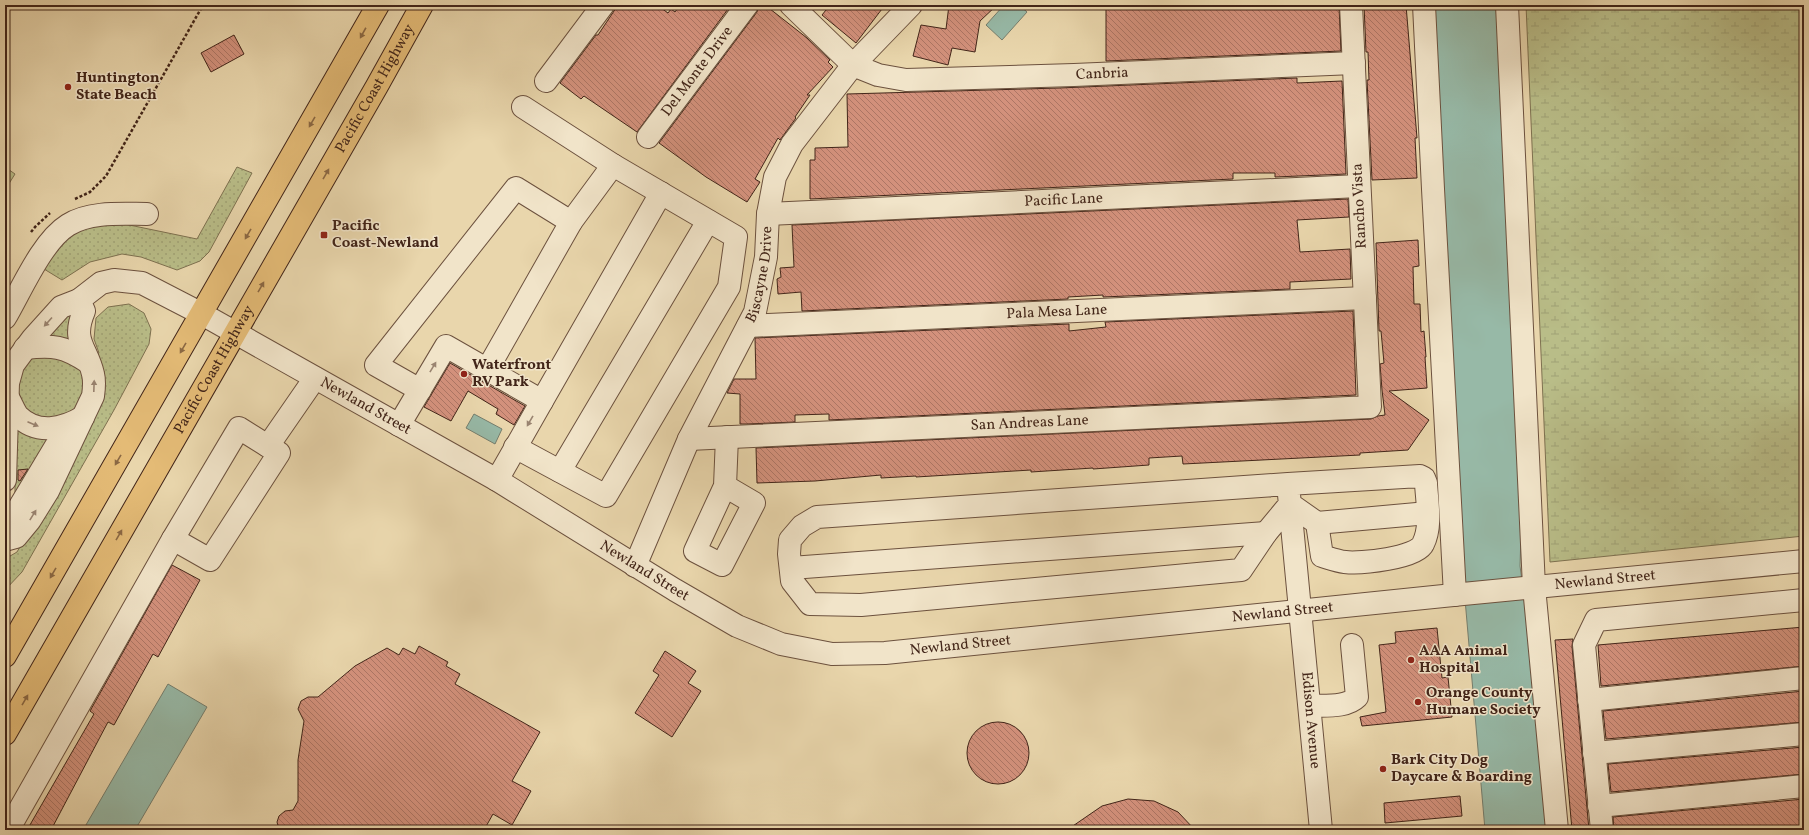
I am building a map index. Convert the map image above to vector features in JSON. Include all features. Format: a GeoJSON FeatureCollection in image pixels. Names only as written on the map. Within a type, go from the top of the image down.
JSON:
{"type":"FeatureCollection","features":[{"type":"Feature","properties":{"kind":"highway"},"geometry":{"type":"LineString","coordinates":[[5,656],[378,5]]}},
{"type":"Feature","properties":{"kind":"highway","name":"Pacific Coast Highway"},"geometry":{"type":"LineString","coordinates":[[5,734],[422,5]]}},
{"type":"Feature","properties":{"kind":"street"},"geometry":{"type":"LineString","coordinates":[[546,81],[603,5]]}},
{"type":"Feature","properties":{"kind":"street","name":"Del Monte Drive"},"geometry":{"type":"LineString","coordinates":[[648,138],[747,5]]}},
{"type":"Feature","properties":{"kind":"street","name":"Canbria"},"geometry":{"type":"LineString","coordinates":[[791,5],[853,64],[878,75],[906,80],[1082,75],[1354,62]]}},
{"type":"Feature","properties":{"kind":"street","name":"Biscayne Drive"},"geometry":{"type":"LineString","coordinates":[[635,566],[689,439],[755,312],[760,295],[766,257],[768,214],[775,177],[792,144],[853,64],[911,5]]}},
{"type":"Feature","properties":{"kind":"street","name":"Rancho Vista"},"geometry":{"type":"LineString","coordinates":[[1351,5],[1370,407]]}},
{"type":"Feature","properties":{"kind":"street"},"geometry":{"type":"LineString","coordinates":[[1424,5],[1432,189],[1459,594]]}},
{"type":"Feature","properties":{"kind":"street"},"geometry":{"type":"LineString","coordinates":[[1507,5],[1530,587],[1557,830]]}},
{"type":"Feature","properties":{"kind":"street"},"geometry":{"type":"LineString","coordinates":[[515,447],[606,496],[729,287],[736,237],[613,165],[523,107]]}},
{"type":"Feature","properties":{"kind":"street"},"geometry":{"type":"LineString","coordinates":[[487,370],[571,222],[613,165]]}},
{"type":"Feature","properties":{"kind":"street","name":"Pacific Lane"},"geometry":{"type":"LineString","coordinates":[[768,214],[1359,186]]}},
{"type":"Feature","properties":{"kind":"street"},"geometry":{"type":"LineString","coordinates":[[420,390],[376,365],[516,188],[571,222]]}},
{"type":"Feature","properties":{"kind":"street"},"geometry":{"type":"LineString","coordinates":[[497,480],[661,193]]}},
{"type":"Feature","properties":{"kind":"street"},"geometry":{"type":"LineString","coordinates":[[5,318],[53,237],[69,224],[89,217],[147,214]]}},
{"type":"Feature","properties":{"kind":"street"},"geometry":{"type":"LineString","coordinates":[[560,471],[708,221]]}},
{"type":"Feature","properties":{"kind":"street","name":"Newland Street"},"geometry":{"type":"LineString","coordinates":[[25,348],[61,307],[79,300],[101,283],[114,280],[128,280],[142,283],[202,314],[497,480],[635,566],[737,626],[781,644],[832,654],[885,653],[1459,594],[1804,561]]}},
{"type":"Feature","properties":{"kind":"street","name":"Pala Mesa Lane"},"geometry":{"type":"LineString","coordinates":[[748,326],[1365,298]]}},
{"type":"Feature","properties":{"kind":"street"},"geometry":{"type":"LineString","coordinates":[[5,531],[93,396],[95,384],[93,373],[81,346],[79,334],[80,322],[84,311],[79,300]]}},
{"type":"Feature","properties":{"kind":"street"},"geometry":{"type":"LineString","coordinates":[[5,480],[7,396],[8,382],[13,365],[25,348],[46,346],[60,347],[72,351],[88,362]]}},
{"type":"Feature","properties":{"kind":"street"},"geometry":{"type":"LineString","coordinates":[[399,425],[446,346],[542,401]]}},
{"type":"Feature","properties":{"kind":"street"},"geometry":{"type":"LineString","coordinates":[[268,446],[315,378]]}},
{"type":"Feature","properties":{"kind":"street"},"geometry":{"type":"LineString","coordinates":[[7,396],[18,416],[31,424],[45,428],[58,428],[76,422]]}},
{"type":"Feature","properties":{"kind":"street","name":"San Andreas Lane"},"geometry":{"type":"LineString","coordinates":[[689,439],[1370,407]]}},
{"type":"Feature","properties":{"kind":"street"},"geometry":{"type":"LineString","coordinates":[[5,540],[16,537],[30,520],[48,491],[76,422]]}},
{"type":"Feature","properties":{"kind":"street"},"geometry":{"type":"LineString","coordinates":[[8,830],[173,538],[239,428],[279,452],[210,560],[173,538]]}},
{"type":"Feature","properties":{"kind":"street"},"geometry":{"type":"LineString","coordinates":[[725,486],[727,437]]}},
{"type":"Feature","properties":{"kind":"street"},"geometry":{"type":"LineString","coordinates":[[1289,494],[1242,570],[861,605],[810,604],[792,581],[790,540],[802,526],[817,517],[1289,494],[1420,476],[1424,478],[1426,483],[1428,512],[1428,524],[1423,545],[1417,552],[1398,558],[1346,563],[1322,556],[1317,523],[1289,494]]}},
{"type":"Feature","properties":{"kind":"street","name":"Edison Avenue"},"geometry":{"type":"LineString","coordinates":[[1289,494],[1321,830]]}},
{"type":"Feature","properties":{"kind":"street"},"geometry":{"type":"LineString","coordinates":[[1317,523],[1428,512]]}},
{"type":"Feature","properties":{"kind":"street"},"geometry":{"type":"LineString","coordinates":[[791,568],[1266,533]]}},
{"type":"Feature","properties":{"kind":"street"},"geometry":{"type":"LineString","coordinates":[[1602,830],[1584,645],[1596,620],[1804,600]]}},
{"type":"Feature","properties":{"kind":"street"},"geometry":{"type":"LineString","coordinates":[[1310,706],[1346,703],[1357,697],[1352,645]]}},
{"type":"Feature","properties":{"kind":"street"},"geometry":{"type":"LineString","coordinates":[[1589,700],[1804,678]]}},
{"type":"Feature","properties":{"kind":"street"},"geometry":{"type":"LineString","coordinates":[[1594,753],[1804,734]]}},
{"type":"Feature","properties":{"kind":"street"},"geometry":{"type":"LineString","coordinates":[[1599,806],[1804,786]]}},
{"type":"Feature","properties":{"kind":"path"},"geometry":{"type":"LineString","coordinates":[[71,202],[90,192],[106,176],[203,5]]}},
{"type":"Feature","properties":{"kind":"path"},"geometry":{"type":"LineString","coordinates":[[31,233],[35,227],[53,211]]}},
{"type":"Feature","properties":{"kind":"green space"},"geometry":{"type":"Polygon","coordinates":[[[1526,5],[1804,5],[1804,536],[1550,562],[1526,5]]]}},
{"type":"Feature","properties":{"kind":"green space"},"geometry":{"type":"Polygon","coordinates":[[[5,167],[15,174],[5,190],[5,167]]]}},
{"type":"Feature","properties":{"kind":"green space"},"geometry":{"type":"Polygon","coordinates":[[[237,167],[252,173],[209,252],[200,261],[177,270],[141,257],[122,254],[90,262],[62,280],[44,269],[54,250],[82,223],[110,221],[197,239],[237,167]]]}},
{"type":"Feature","properties":{"kind":"green space"},"geometry":{"type":"Polygon","coordinates":[[[129,304],[144,313],[151,329],[149,344],[114,410],[22,572],[5,590],[5,559],[17,552],[101,404],[105,388],[95,354],[99,353],[94,339],[96,318],[108,307],[129,304]]]}},
{"type":"Feature","properties":{"kind":"green space"},"geometry":{"type":"Polygon","coordinates":[[[72,310],[70,342],[47,338],[72,310]]]}},
{"type":"Feature","properties":{"kind":"green space"},"geometry":{"type":"Polygon","coordinates":[[[44,351],[83,370],[86,392],[76,409],[66,416],[48,418],[36,416],[23,406],[18,397],[18,379],[21,370],[27,362],[44,351]]]}},
{"type":"Feature","properties":{"kind":"green space"},"geometry":{"type":"Polygon","coordinates":[[[18,426],[49,438],[15,495],[15,430],[18,426]]]}},
{"type":"Feature","properties":{"kind":"shaded area"},"geometry":{"type":"Polygon","coordinates":[[[1004,5],[1019,5],[1027,12],[1002,40],[986,25],[1004,5]]]}},
{"type":"Feature","properties":{"kind":"shaded area"},"geometry":{"type":"Polygon","coordinates":[[[1434,5],[1498,5],[1522,502],[1520,566],[1532,655],[1548,830],[1485,830],[1463,576],[1434,5]]]}},
{"type":"Feature","properties":{"kind":"shaded area"},"geometry":{"type":"Polygon","coordinates":[[[474,414],[502,429],[495,444],[466,428],[474,414]]]}},
{"type":"Feature","properties":{"kind":"shaded area"},"geometry":{"type":"Polygon","coordinates":[[[168,684],[207,707],[135,830],[83,830],[168,684]]]}},
{"type":"Feature","properties":{"kind":"building"},"geometry":{"type":"Polygon","coordinates":[[[618,5],[657,5],[668,13],[671,9],[675,12],[680,5],[731,5],[637,132],[584,96],[581,99],[560,83],[596,35],[598,35],[618,5]]]}},
{"type":"Feature","properties":{"kind":"building"},"geometry":{"type":"Polygon","coordinates":[[[759,5],[765,5],[807,38],[830,60],[828,62],[833,67],[807,95],[810,95],[795,117],[796,118],[780,140],[778,138],[755,179],[760,182],[747,202],[706,177],[659,143],[757,12],[759,5]]]}},
{"type":"Feature","properties":{"kind":"building"},"geometry":{"type":"Polygon","coordinates":[[[830,5],[885,5],[856,43],[822,15],[830,5]]]}},
{"type":"Feature","properties":{"kind":"building"},"geometry":{"type":"Polygon","coordinates":[[[949,5],[997,5],[980,21],[975,52],[952,48],[948,65],[913,56],[921,25],[946,29],[949,5]]]}},
{"type":"Feature","properties":{"kind":"building"},"geometry":{"type":"Polygon","coordinates":[[[1106,5],[1266,5],[1266,9],[1339,6],[1341,51],[1106,61],[1106,5]]]}},
{"type":"Feature","properties":{"kind":"building"},"geometry":{"type":"Polygon","coordinates":[[[1364,5],[1406,5],[1417,138],[1415,138],[1417,178],[1372,180],[1367,80],[1369,80],[1368,52],[1366,52],[1364,5]]]}},
{"type":"Feature","properties":{"kind":"building"},"geometry":{"type":"Polygon","coordinates":[[[234,35],[244,54],[211,72],[201,53],[234,35]]]}},
{"type":"Feature","properties":{"kind":"building"},"geometry":{"type":"Polygon","coordinates":[[[1297,78],[1297,83],[1342,81],[1346,174],[1275,177],[1275,173],[1233,173],[1233,179],[810,199],[810,160],[815,160],[815,148],[848,147],[847,94],[1059,88],[1297,78]]]}},
{"type":"Feature","properties":{"kind":"building"},"geometry":{"type":"Polygon","coordinates":[[[1348,199],[1349,217],[1297,220],[1300,252],[1350,249],[1351,279],[1290,282],[1290,289],[1103,297],[1103,295],[1068,297],[1068,299],[802,311],[801,292],[778,294],[777,279],[781,277],[780,268],[794,267],[792,225],[1348,199]]]}},
{"type":"Feature","properties":{"kind":"building"},"geometry":{"type":"Polygon","coordinates":[[[1418,240],[1419,266],[1413,267],[1414,304],[1420,304],[1421,332],[1424,331],[1427,388],[1389,391],[1429,420],[1408,450],[1360,453],[1360,455],[1183,464],[1182,456],[1149,458],[1149,465],[1093,469],[1031,472],[1031,470],[881,478],[881,475],[815,481],[757,483],[756,448],[1371,419],[1385,415],[1380,364],[1384,363],[1381,331],[1379,331],[1376,243],[1418,240]]]}},
{"type":"Feature","properties":{"kind":"building"},"geometry":{"type":"Polygon","coordinates":[[[1353,311],[1356,395],[829,420],[829,414],[795,415],[795,422],[740,424],[740,394],[727,393],[734,379],[756,379],[755,338],[1069,324],[1069,331],[1106,327],[1105,322],[1353,311]]]}},
{"type":"Feature","properties":{"kind":"building","name":"Waterfront RV Park"},"geometry":{"type":"Polygon","coordinates":[[[450,363],[525,406],[514,425],[496,414],[498,409],[468,391],[451,421],[424,407],[450,363]]]}},
{"type":"Feature","properties":{"kind":"building"},"geometry":{"type":"Polygon","coordinates":[[[28,469],[20,481],[18,480],[18,470],[28,469]]]}},
{"type":"Feature","properties":{"kind":"building"},"geometry":{"type":"Polygon","coordinates":[[[172,565],[200,580],[158,657],[153,654],[114,725],[108,722],[51,830],[27,830],[94,714],[90,711],[172,565]]]}},
{"type":"Feature","properties":{"kind":"building"},"geometry":{"type":"Polygon","coordinates":[[[1804,627],[1804,666],[1601,686],[1598,645],[1804,627]]]}},
{"type":"Feature","properties":{"kind":"building"},"geometry":{"type":"Polygon","coordinates":[[[1437,628],[1442,678],[1448,677],[1452,717],[1362,726],[1360,717],[1386,712],[1379,645],[1396,643],[1395,632],[1437,628]]]}},
{"type":"Feature","properties":{"kind":"building"},"geometry":{"type":"Polygon","coordinates":[[[1573,639],[1572,646],[1589,830],[1572,830],[1555,640],[1573,639]]]}},
{"type":"Feature","properties":{"kind":"building"},"geometry":{"type":"Polygon","coordinates":[[[419,646],[448,662],[446,666],[460,674],[455,684],[540,732],[512,781],[531,791],[512,825],[493,814],[484,830],[279,830],[277,822],[279,816],[285,811],[293,810],[298,801],[298,760],[304,721],[298,709],[301,701],[308,697],[318,697],[355,666],[387,648],[399,655],[403,648],[415,654],[419,646]]]}},
{"type":"Feature","properties":{"kind":"building"},"geometry":{"type":"Polygon","coordinates":[[[665,651],[696,671],[688,683],[701,691],[672,737],[635,713],[659,675],[653,671],[665,651]]]}},
{"type":"Feature","properties":{"kind":"building"},"geometry":{"type":"Polygon","coordinates":[[[1804,691],[1804,722],[1606,739],[1603,711],[1804,691]]]}},
{"type":"Feature","properties":{"kind":"building"},"geometry":{"type":"Polygon","coordinates":[[[992,722],[1004,722],[1020,731],[1027,741],[1029,753],[1027,765],[1020,775],[1004,784],[992,784],[981,779],[972,770],[967,759],[967,747],[972,736],[981,727],[992,722]]]}},
{"type":"Feature","properties":{"kind":"building"},"geometry":{"type":"Polygon","coordinates":[[[1804,747],[1804,774],[1611,792],[1608,764],[1804,747]]]}},
{"type":"Feature","properties":{"kind":"building"},"geometry":{"type":"Polygon","coordinates":[[[1460,796],[1462,816],[1385,823],[1384,803],[1460,796]]]}},
{"type":"Feature","properties":{"kind":"building"},"geometry":{"type":"Polygon","coordinates":[[[1128,799],[1154,801],[1178,812],[1195,830],[1067,830],[1102,806],[1128,799]]]}},
{"type":"Feature","properties":{"kind":"building"},"geometry":{"type":"Polygon","coordinates":[[[1804,799],[1804,830],[1614,830],[1613,817],[1804,799]]]}},
{"type":"Feature","properties":{"kind":"place","name":"Huntington State Beach"},"geometry":{"type":"Point","coordinates":[68,87]}},
{"type":"Feature","properties":{"kind":"place","name":"Pacific Coast-Newland"},"geometry":{"type":"Point","coordinates":[324,235]}},
{"type":"Feature","properties":{"kind":"place","name":"Waterfront RV Park"},"geometry":{"type":"Point","coordinates":[464,374]}},
{"type":"Feature","properties":{"kind":"place","name":"AAA Animal Hospital"},"geometry":{"type":"Point","coordinates":[1411,660]}},
{"type":"Feature","properties":{"kind":"place","name":"Orange County Humane Society"},"geometry":{"type":"Point","coordinates":[1418,702]}},
{"type":"Feature","properties":{"kind":"place","name":"Bark City Dog Daycare & Boarding"},"geometry":{"type":"Point","coordinates":[1383,769]}}]}
